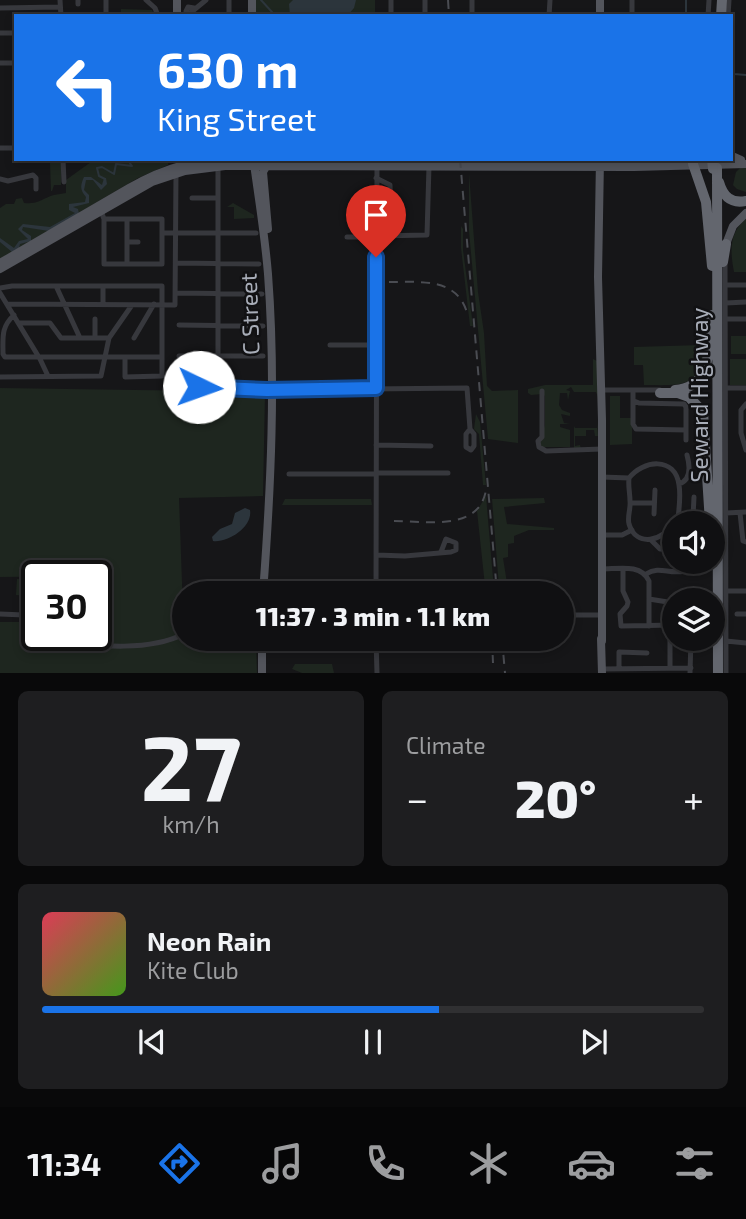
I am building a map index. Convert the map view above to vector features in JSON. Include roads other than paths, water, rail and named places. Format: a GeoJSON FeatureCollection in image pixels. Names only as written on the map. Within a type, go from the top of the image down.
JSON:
{"type":"FeatureCollection","features":[{"type":"Feature","properties":{"kind":"highway"},"geometry":{"type":"LineString","coordinates":[[693,161],[706,206],[712,266]]}},
{"type":"Feature","properties":{"kind":"highway"},"geometry":{"type":"LineString","coordinates":[[716,163],[724,195],[736,202],[746,201]]}},
{"type":"Feature","properties":{"kind":"highway","name":"Seward Highway"},"geometry":{"type":"LineString","coordinates":[[711,511],[712,266],[716,163]]}},
{"type":"Feature","properties":{"kind":"highway","name":"Seward Highway"},"geometry":{"type":"LineString","coordinates":[[716,163],[722,322],[718,673]]}},
{"type":"Feature","properties":{"kind":"highway"},"geometry":{"type":"LineString","coordinates":[[722,322],[726,243]]}},
{"type":"Feature","properties":{"kind":"highway"},"geometry":{"type":"LineString","coordinates":[[660,393],[688,388],[702,376],[707,365],[712,315]]}},
{"type":"Feature","properties":{"kind":"highway"},"geometry":{"type":"LineString","coordinates":[[660,393],[689,397],[699,404],[705,415],[710,511]]}},
{"type":"Feature","properties":{"kind":"highway"},"geometry":{"type":"LineString","coordinates":[[712,574],[712,673]]}},
{"type":"Feature","properties":{"kind":"main road"},"geometry":{"type":"LineString","coordinates":[[342,161],[377,162]]}},
{"type":"Feature","properties":{"kind":"main road"},"geometry":{"type":"LineString","coordinates":[[633,163],[651,161]]}},
{"type":"Feature","properties":{"kind":"main road"},"geometry":{"type":"LineString","coordinates":[[488,164],[744,161]]}},
{"type":"Feature","properties":{"kind":"main road"},"geometry":{"type":"LineString","coordinates":[[2,264],[129,188],[177,165],[432,162],[523,166],[601,163]]}},
{"type":"Feature","properties":{"kind":"main road","name":"C Street"},"geometry":{"type":"LineString","coordinates":[[253,163],[268,229],[274,293],[273,388]]}},
{"type":"Feature","properties":{"kind":"main road","name":"C Street"},"geometry":{"type":"LineString","coordinates":[[253,163],[268,275],[273,388],[276,497],[267,581]]}},
{"type":"Feature","properties":{"kind":"main road"},"geometry":{"type":"LineString","coordinates":[[601,163],[598,221],[602,404],[602,671]]}},
{"type":"Feature","properties":{"kind":"main road"},"geometry":{"type":"LineString","coordinates":[[601,163],[601,392]]}},
{"type":"Feature","properties":{"kind":"main road"},"geometry":{"type":"LineString","coordinates":[[2,264],[102,215],[177,165]]}},
{"type":"Feature","properties":{"kind":"main road"},"geometry":{"type":"LineString","coordinates":[[726,243],[732,229],[746,213]]}},
{"type":"Feature","properties":{"kind":"main road"},"geometry":{"type":"LineString","coordinates":[[598,221],[602,239]]}},
{"type":"Feature","properties":{"kind":"main road"},"geometry":{"type":"LineString","coordinates":[[262,673],[264,651]]}},
{"type":"Feature","properties":{"kind":"main road"},"geometry":{"type":"LineString","coordinates":[[266,651],[267,673]]}},
{"type":"Feature","properties":{"kind":"street"},"geometry":{"type":"LineString","coordinates":[[146,0],[157,14]]}},
{"type":"Feature","properties":{"kind":"street"},"geometry":{"type":"LineString","coordinates":[[194,8],[206,0]]}},
{"type":"Feature","properties":{"kind":"street"},"geometry":{"type":"LineString","coordinates":[[0,8],[60,4]]}},
{"type":"Feature","properties":{"kind":"street"},"geometry":{"type":"LineString","coordinates":[[63,161],[64,182]]}},
{"type":"Feature","properties":{"kind":"street"},"geometry":{"type":"LineString","coordinates":[[376,581],[377,162]]}},
{"type":"Feature","properties":{"kind":"street"},"geometry":{"type":"LineString","coordinates":[[346,237],[427,235],[432,162]]}},
{"type":"Feature","properties":{"kind":"street"},"geometry":{"type":"LineString","coordinates":[[216,164],[218,387]]}},
{"type":"Feature","properties":{"kind":"street"},"geometry":{"type":"LineString","coordinates":[[7,304],[175,305],[177,165]]}},
{"type":"Feature","properties":{"kind":"street"},"geometry":{"type":"LineString","coordinates":[[0,179],[8,181],[28,175],[36,176],[36,189]]}},
{"type":"Feature","properties":{"kind":"street"},"geometry":{"type":"LineString","coordinates":[[376,178],[390,185],[391,211]]}},
{"type":"Feature","properties":{"kind":"street"},"geometry":{"type":"LineString","coordinates":[[192,198],[218,198]]}},
{"type":"Feature","properties":{"kind":"street"},"geometry":{"type":"LineString","coordinates":[[102,215],[127,219],[162,219],[162,264],[104,264],[102,215]]}},
{"type":"Feature","properties":{"kind":"street"},"geometry":{"type":"LineString","coordinates":[[127,219],[127,264]]}},
{"type":"Feature","properties":{"kind":"street"},"geometry":{"type":"LineString","coordinates":[[162,233],[256,233]]}},
{"type":"Feature","properties":{"kind":"street"},"geometry":{"type":"LineString","coordinates":[[127,242],[138,242]]}},
{"type":"Feature","properties":{"kind":"street"},"geometry":{"type":"LineString","coordinates":[[726,243],[726,303],[722,322],[726,388],[726,673]]}},
{"type":"Feature","properties":{"kind":"street"},"geometry":{"type":"LineString","coordinates":[[176,263],[259,264]]}},
{"type":"Feature","properties":{"kind":"street"},"geometry":{"type":"LineString","coordinates":[[726,285],[746,285]]}},
{"type":"Feature","properties":{"kind":"street"},"geometry":{"type":"LineString","coordinates":[[48,376],[31,339],[1,295],[12,286],[163,287],[162,376],[125,377],[125,358]]}},
{"type":"Feature","properties":{"kind":"street"},"geometry":{"type":"LineString","coordinates":[[56,286],[80,338]]}},
{"type":"Feature","properties":{"kind":"street"},"geometry":{"type":"LineString","coordinates":[[103,286],[103,304]]}},
{"type":"Feature","properties":{"kind":"street"},"geometry":{"type":"LineString","coordinates":[[176,293],[262,295]]}},
{"type":"Feature","properties":{"kind":"street"},"geometry":{"type":"LineString","coordinates":[[726,303],[746,302]]}},
{"type":"Feature","properties":{"kind":"street"},"geometry":{"type":"LineString","coordinates":[[0,377],[99,377],[109,338],[132,304]]}},
{"type":"Feature","properties":{"kind":"street"},"geometry":{"type":"LineString","coordinates":[[134,338],[154,304]]}},
{"type":"Feature","properties":{"kind":"street"},"geometry":{"type":"LineString","coordinates":[[14,315],[4,326],[4,356],[40,359],[162,357]]}},
{"type":"Feature","properties":{"kind":"street"},"geometry":{"type":"LineString","coordinates":[[95,319],[95,338]]}},
{"type":"Feature","properties":{"kind":"street"},"geometry":{"type":"LineString","coordinates":[[722,322],[746,319]]}},
{"type":"Feature","properties":{"kind":"street"},"geometry":{"type":"LineString","coordinates":[[19,323],[50,323],[60,338],[109,338]]}},
{"type":"Feature","properties":{"kind":"street"},"geometry":{"type":"LineString","coordinates":[[179,326],[263,325]]}},
{"type":"Feature","properties":{"kind":"street"},"geometry":{"type":"LineString","coordinates":[[330,345],[376,345]]}},
{"type":"Feature","properties":{"kind":"street"},"geometry":{"type":"LineString","coordinates":[[179,356],[263,356]]}},
{"type":"Feature","properties":{"kind":"street"},"geometry":{"type":"LineString","coordinates":[[181,387],[467,388],[470,429]]}},
{"type":"Feature","properties":{"kind":"street"},"geometry":{"type":"LineString","coordinates":[[726,388],[746,388]]}},
{"type":"Feature","properties":{"kind":"street"},"geometry":{"type":"LineString","coordinates":[[542,391],[542,437],[538,441],[539,447],[546,451],[602,450]]}},
{"type":"Feature","properties":{"kind":"street"},"geometry":{"type":"LineString","coordinates":[[601,392],[660,393]]}},
{"type":"Feature","properties":{"kind":"street"},"geometry":{"type":"LineString","coordinates":[[601,392],[660,393],[685,405],[686,440]]}},
{"type":"Feature","properties":{"kind":"street"},"geometry":{"type":"LineString","coordinates":[[634,393],[635,428],[686,430]]}},
{"type":"Feature","properties":{"kind":"street"},"geometry":{"type":"LineString","coordinates":[[634,401],[639,403],[660,393]]}},
{"type":"Feature","properties":{"kind":"street"},"geometry":{"type":"LineString","coordinates":[[746,404],[741,410],[741,433],[746,450]]}},
{"type":"Feature","properties":{"kind":"street"},"geometry":{"type":"LineString","coordinates":[[726,433],[741,433]]}},
{"type":"Feature","properties":{"kind":"street"},"geometry":{"type":"LineString","coordinates":[[376,445],[431,446]]}},
{"type":"Feature","properties":{"kind":"street"},"geometry":{"type":"LineString","coordinates":[[679,484],[685,482],[688,476],[687,455]]}},
{"type":"Feature","properties":{"kind":"street"},"geometry":{"type":"LineString","coordinates":[[662,534],[651,540],[643,539],[632,530],[629,518],[629,478],[640,467],[657,463],[674,472],[679,484],[678,511]]}},
{"type":"Feature","properties":{"kind":"street"},"geometry":{"type":"LineString","coordinates":[[289,474],[448,473]]}},
{"type":"Feature","properties":{"kind":"street"},"geometry":{"type":"LineString","coordinates":[[602,477],[629,478]]}},
{"type":"Feature","properties":{"kind":"street"},"geometry":{"type":"LineString","coordinates":[[654,514],[655,490]]}},
{"type":"Feature","properties":{"kind":"street"},"geometry":{"type":"LineString","coordinates":[[679,508],[694,509],[694,497]]}},
{"type":"Feature","properties":{"kind":"street"},"geometry":{"type":"LineString","coordinates":[[631,503],[653,503]]}},
{"type":"Feature","properties":{"kind":"street"},"geometry":{"type":"LineString","coordinates":[[726,513],[743,512],[743,541],[746,542]]}},
{"type":"Feature","properties":{"kind":"street"},"geometry":{"type":"LineString","coordinates":[[602,535],[622,535],[632,530]]}},
{"type":"Feature","properties":{"kind":"street"},"geometry":{"type":"LineString","coordinates":[[651,540],[662,549]]}},
{"type":"Feature","properties":{"kind":"street"},"geometry":{"type":"LineString","coordinates":[[376,555],[405,556],[441,552]]}},
{"type":"Feature","properties":{"kind":"street"},"geometry":{"type":"LineString","coordinates":[[601,569],[637,569],[646,575],[649,580],[649,626]]}},
{"type":"Feature","properties":{"kind":"street"},"geometry":{"type":"LineString","coordinates":[[623,569],[623,592],[628,602],[620,614],[621,626],[636,628],[662,625]]}},
{"type":"Feature","properties":{"kind":"street"},"geometry":{"type":"LineString","coordinates":[[646,575],[662,570]]}},
{"type":"Feature","properties":{"kind":"street"},"geometry":{"type":"LineString","coordinates":[[726,591],[746,591]]}},
{"type":"Feature","properties":{"kind":"street"},"geometry":{"type":"LineString","coordinates":[[649,599],[662,601]]}},
{"type":"Feature","properties":{"kind":"street"},"geometry":{"type":"LineString","coordinates":[[574,614],[601,615]]}},
{"type":"Feature","properties":{"kind":"street"},"geometry":{"type":"LineString","coordinates":[[737,614],[746,614]]}},
{"type":"Feature","properties":{"kind":"street"},"geometry":{"type":"LineString","coordinates":[[0,615],[21,618]]}},
{"type":"Feature","properties":{"kind":"street"},"geometry":{"type":"LineString","coordinates":[[112,644],[146,645],[172,639]]}},
{"type":"Feature","properties":{"kind":"street"},"geometry":{"type":"LineString","coordinates":[[726,642],[746,643]]}},
{"type":"Feature","properties":{"kind":"street"},"geometry":{"type":"LineString","coordinates":[[377,651],[377,673]]}},
{"type":"Feature","properties":{"kind":"street"},"geometry":{"type":"LineString","coordinates":[[670,668],[671,651]]}},
{"type":"Feature","properties":{"kind":"street"},"geometry":{"type":"LineString","coordinates":[[602,671],[670,668],[690,671],[691,651]]}},
{"type":"Feature","properties":{"kind":"street"},"geometry":{"type":"LineString","coordinates":[[619,669],[619,652],[647,653]]}},
{"type":"Feature","properties":{"kind":"waterway"},"geometry":{"type":"LineString","coordinates":[[261,0],[272,14]]}},
{"type":"Feature","properties":{"kind":"waterway"},"geometry":{"type":"LineString","coordinates":[[686,0],[686,14]]}},
{"type":"Feature","properties":{"kind":"waterway"},"geometry":{"type":"LineString","coordinates":[[733,70],[734,74],[746,75]]}},
{"type":"Feature","properties":{"kind":"waterway"},"geometry":{"type":"LineString","coordinates":[[105,179],[99,176],[97,168],[102,167],[114,174],[116,164],[132,166],[128,161]]}},
{"type":"Feature","properties":{"kind":"railway"},"geometry":{"type":"LineString","coordinates":[[448,0],[449,14]]}},
{"type":"Feature","properties":{"kind":"railway"},"geometry":{"type":"LineString","coordinates":[[460,161],[496,581]]}},
{"type":"Feature","properties":{"kind":"railway"},"geometry":{"type":"LineString","coordinates":[[389,282],[438,284],[448,288],[464,304],[468,317]]}},
{"type":"Feature","properties":{"kind":"railway"},"geometry":{"type":"LineString","coordinates":[[394,521],[435,522],[462,518],[473,513],[486,490]]}},
{"type":"Feature","properties":{"kind":"railway"},"geometry":{"type":"LineString","coordinates":[[492,651],[493,663]]}},
{"type":"Feature","properties":{"kind":"railway"},"geometry":{"type":"LineString","coordinates":[[503,651],[505,673]]}}]}
